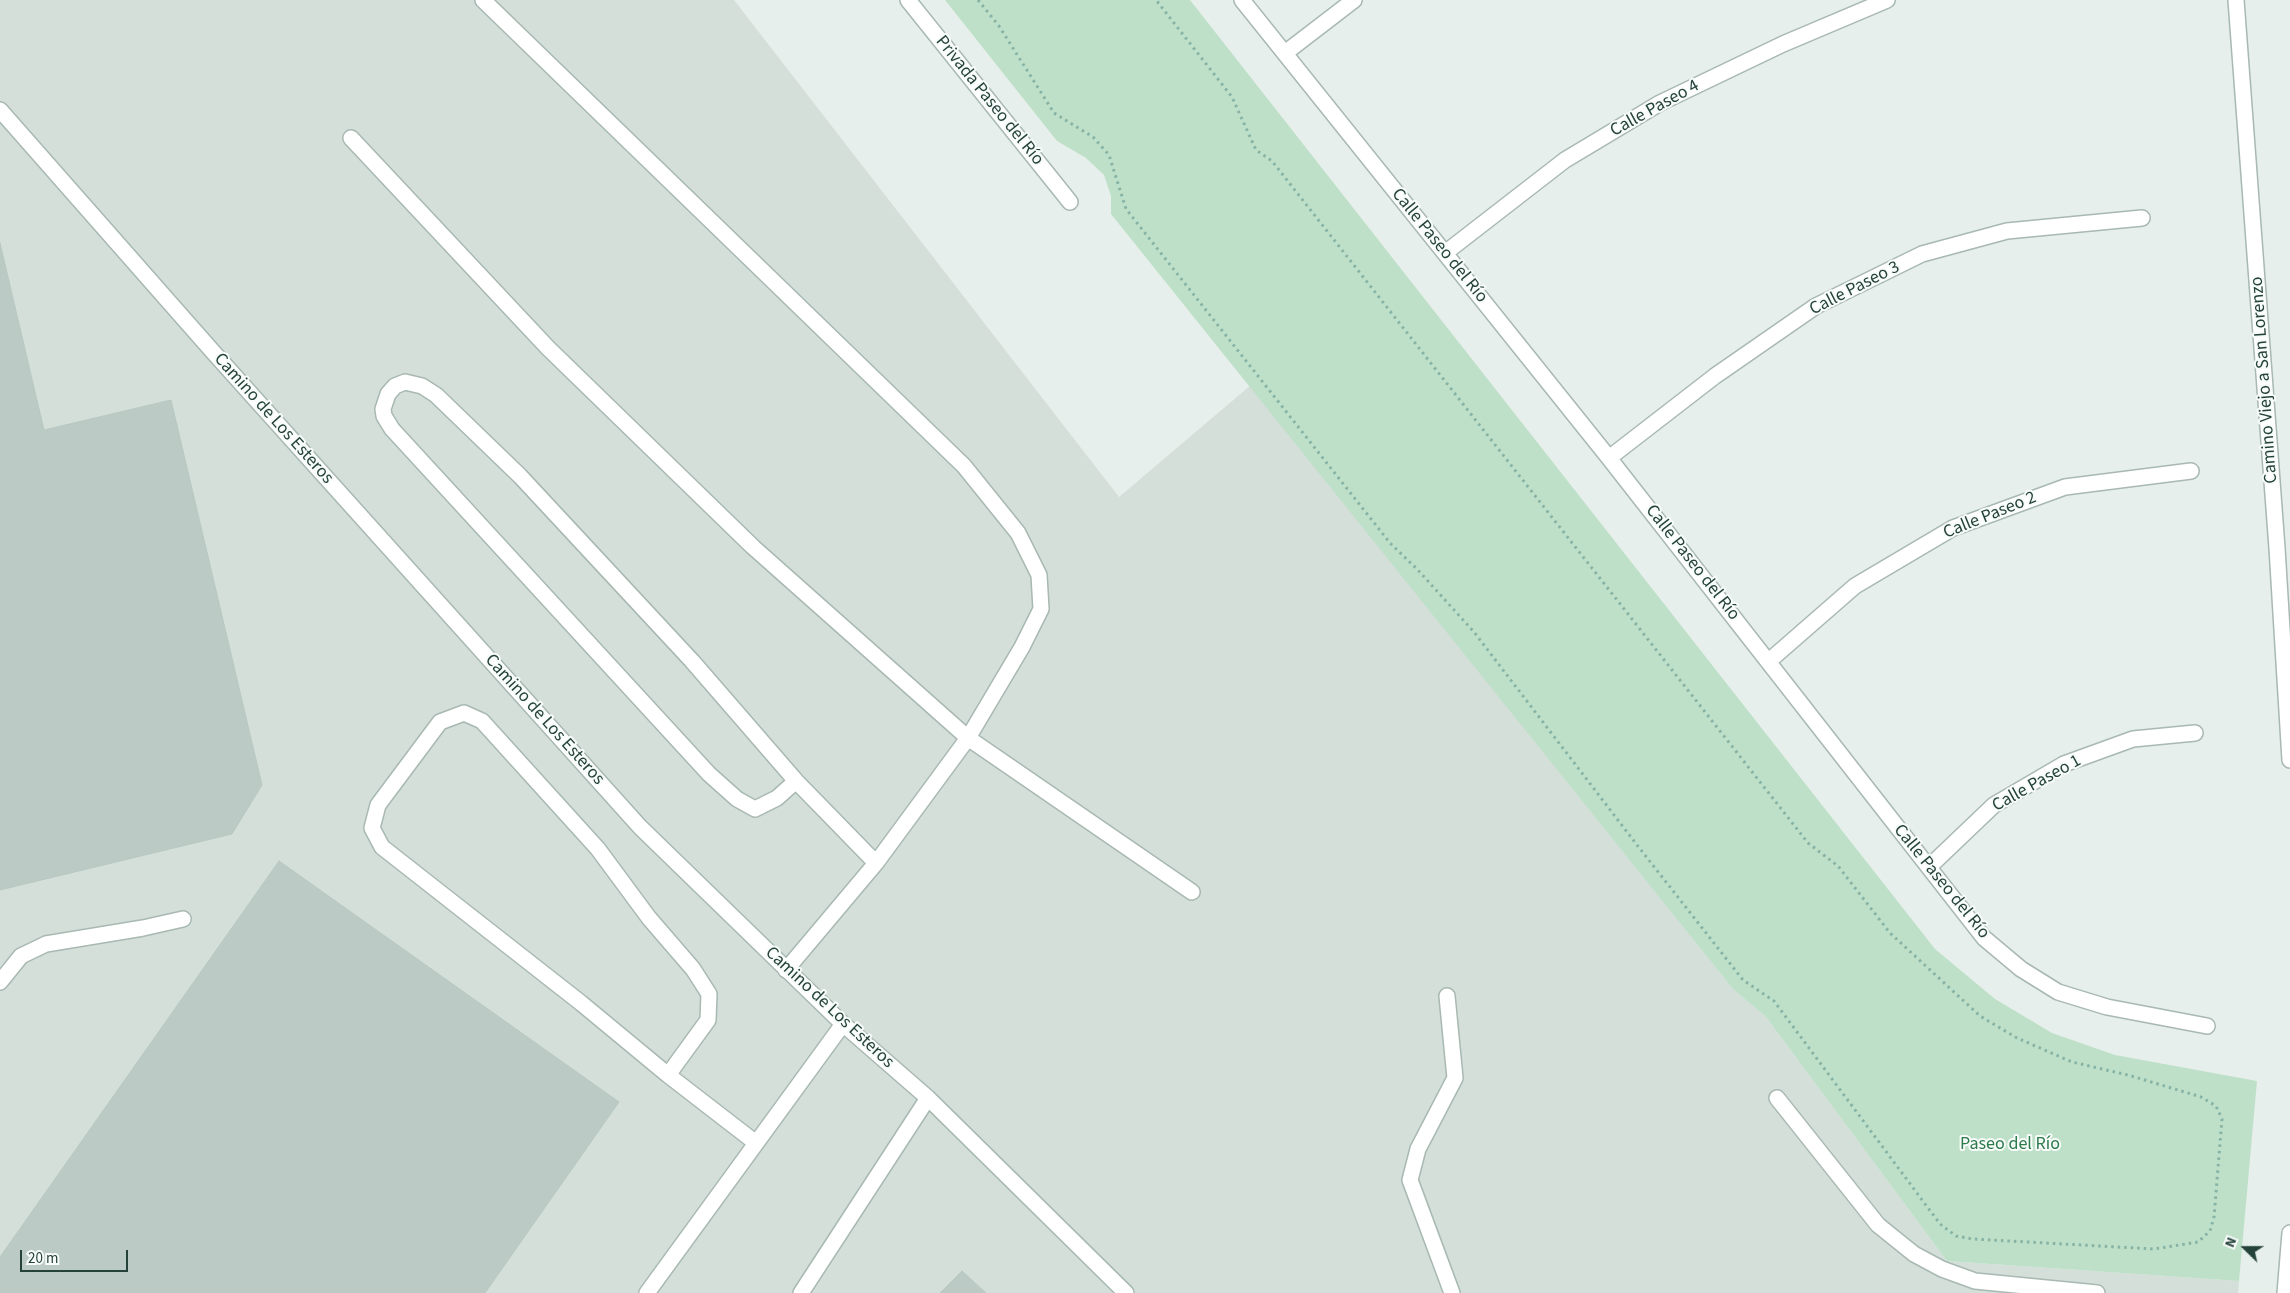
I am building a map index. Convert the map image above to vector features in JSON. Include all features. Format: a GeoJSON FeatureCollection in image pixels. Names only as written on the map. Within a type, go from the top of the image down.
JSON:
{"type":"FeatureCollection","features":[{"type":"Feature","properties":{"kind":"street"},"geometry":{"type":"LineString","coordinates":[[483,0],[964,466],[1018,533],[1039,575],[1041,609],[1022,647],[968,738],[876,863],[786,970]]}},
{"type":"Feature","properties":{"kind":"street","name":"Privada Paseo del Río"},"geometry":{"type":"LineString","coordinates":[[908,0],[1070,202]]}},
{"type":"Feature","properties":{"kind":"street","name":"Calle Paseo del Río"},"geometry":{"type":"LineString","coordinates":[[1242,0],[1609,458],[1984,938],[2020,969],[2058,992],[2107,1007],[2207,1026]]}},
{"type":"Feature","properties":{"kind":"street"},"geometry":{"type":"LineString","coordinates":[[1285,53],[1354,0]]}},
{"type":"Feature","properties":{"kind":"street","name":"Calle Paseo 4"},"geometry":{"type":"LineString","coordinates":[[1444,253],[1565,160],[1660,104],[1783,44],[1887,0]]}},
{"type":"Feature","properties":{"kind":"street","name":"Camino Viejo a San Lorenzo"},"geometry":{"type":"LineString","coordinates":[[2236,0],[2277,548],[2290,760]]}},
{"type":"Feature","properties":{"kind":"street","name":"Camino de Los Esteros"},"geometry":{"type":"LineString","coordinates":[[0,110],[214,353],[640,827],[843,1024],[928,1098],[1126,1293]]}},
{"type":"Feature","properties":{"kind":"street"},"geometry":{"type":"LineString","coordinates":[[351,138],[562,362],[753,547],[968,738],[1192,892]]}},
{"type":"Feature","properties":{"kind":"street","name":"Calle Paseo 3"},"geometry":{"type":"LineString","coordinates":[[1609,458],[1715,376],[1816,306],[1922,254],[2007,231],[2142,218]]}},
{"type":"Feature","properties":{"kind":"street"},"geometry":{"type":"LineString","coordinates":[[796,781],[776,798],[755,810],[737,799],[709,774],[392,429],[384,416],[383,408],[388,394],[395,386],[405,382],[422,386],[436,395],[520,476],[692,661],[796,781],[876,863]]}},
{"type":"Feature","properties":{"kind":"street","name":"Calle Paseo 2"},"geometry":{"type":"LineString","coordinates":[[1769,661],[1854,586],[1953,528],[2065,487],[2191,471]]}},
{"type":"Feature","properties":{"kind":"street"},"geometry":{"type":"LineString","coordinates":[[668,1075],[708,1020],[710,994],[693,969],[649,918],[598,849],[482,721],[464,713],[440,722],[378,805],[372,828],[382,847],[581,1003],[668,1075],[756,1143]]}},
{"type":"Feature","properties":{"kind":"street","name":"Calle Paseo 1"},"geometry":{"type":"LineString","coordinates":[[1929,867],[1994,805],[2064,764],[2133,739],[2195,732]]}},
{"type":"Feature","properties":{"kind":"street"},"geometry":{"type":"LineString","coordinates":[[0,982],[20,956],[46,944],[143,928],[183,919]]}},
{"type":"Feature","properties":{"kind":"street"},"geometry":{"type":"LineString","coordinates":[[1447,996],[1455,1078],[1418,1149],[1410,1180],[1452,1293]]}},
{"type":"Feature","properties":{"kind":"street"},"geometry":{"type":"LineString","coordinates":[[647,1293],[843,1024]]}},
{"type":"Feature","properties":{"kind":"street"},"geometry":{"type":"LineString","coordinates":[[801,1293],[928,1098]]}},
{"type":"Feature","properties":{"kind":"street"},"geometry":{"type":"LineString","coordinates":[[1777,1098],[1878,1225],[1914,1254],[1942,1269],[1975,1281],[2097,1293]]}},
{"type":"Feature","properties":{"kind":"street"},"geometry":{"type":"LineString","coordinates":[[2285,1293],[2290,1233]]}},
{"type":"Feature","properties":{"kind":"path"},"geometry":{"type":"LineString","coordinates":[[978,0],[999,26],[1054,113],[1093,137],[1109,155],[1126,209],[1390,543],[1417,568],[1474,632],[1743,980],[1774,1001],[1940,1224],[1956,1236],[1973,1240],[2154,1250],[2198,1242],[2210,1231],[2214,1217],[2222,1119],[2216,1106],[2201,1098],[2128,1075],[2072,1062],[2016,1038],[1980,1016],[1890,933],[1838,866],[1808,843],[1272,161],[1256,150],[1232,97],[1156,0]]}},
{"type":"Feature","properties":{"kind":"shaded area"},"geometry":{"type":"Polygon","coordinates":[[[0,0],[734,0],[1119,497],[1251,385],[1733,989],[1766,1017],[1947,1261],[2239,1281],[2238,1293],[0,1293],[0,0]]]}},
{"type":"Feature","properties":{"kind":"green space","name":"Paseo del Río"},"geometry":{"type":"Polygon","coordinates":[[[945,0],[1190,0],[1935,949],[1995,999],[2052,1033],[2115,1055],[2257,1081],[2239,1281],[1947,1261],[1766,1017],[1733,989],[1111,214],[1111,196],[1104,175],[1086,158],[1057,141],[945,0]]]}},
{"type":"Feature","properties":{"kind":"building"},"geometry":{"type":"Polygon","coordinates":[[[0,243],[44,430],[171,400],[262,785],[232,834],[0,890],[0,243]]]}},
{"type":"Feature","properties":{"kind":"building"},"geometry":{"type":"Polygon","coordinates":[[[279,861],[619,1102],[485,1293],[0,1293],[0,1257],[279,861]]]}},
{"type":"Feature","properties":{"kind":"building"},"geometry":{"type":"Polygon","coordinates":[[[962,1271],[986,1293],[940,1293],[962,1271]]]}}]}
